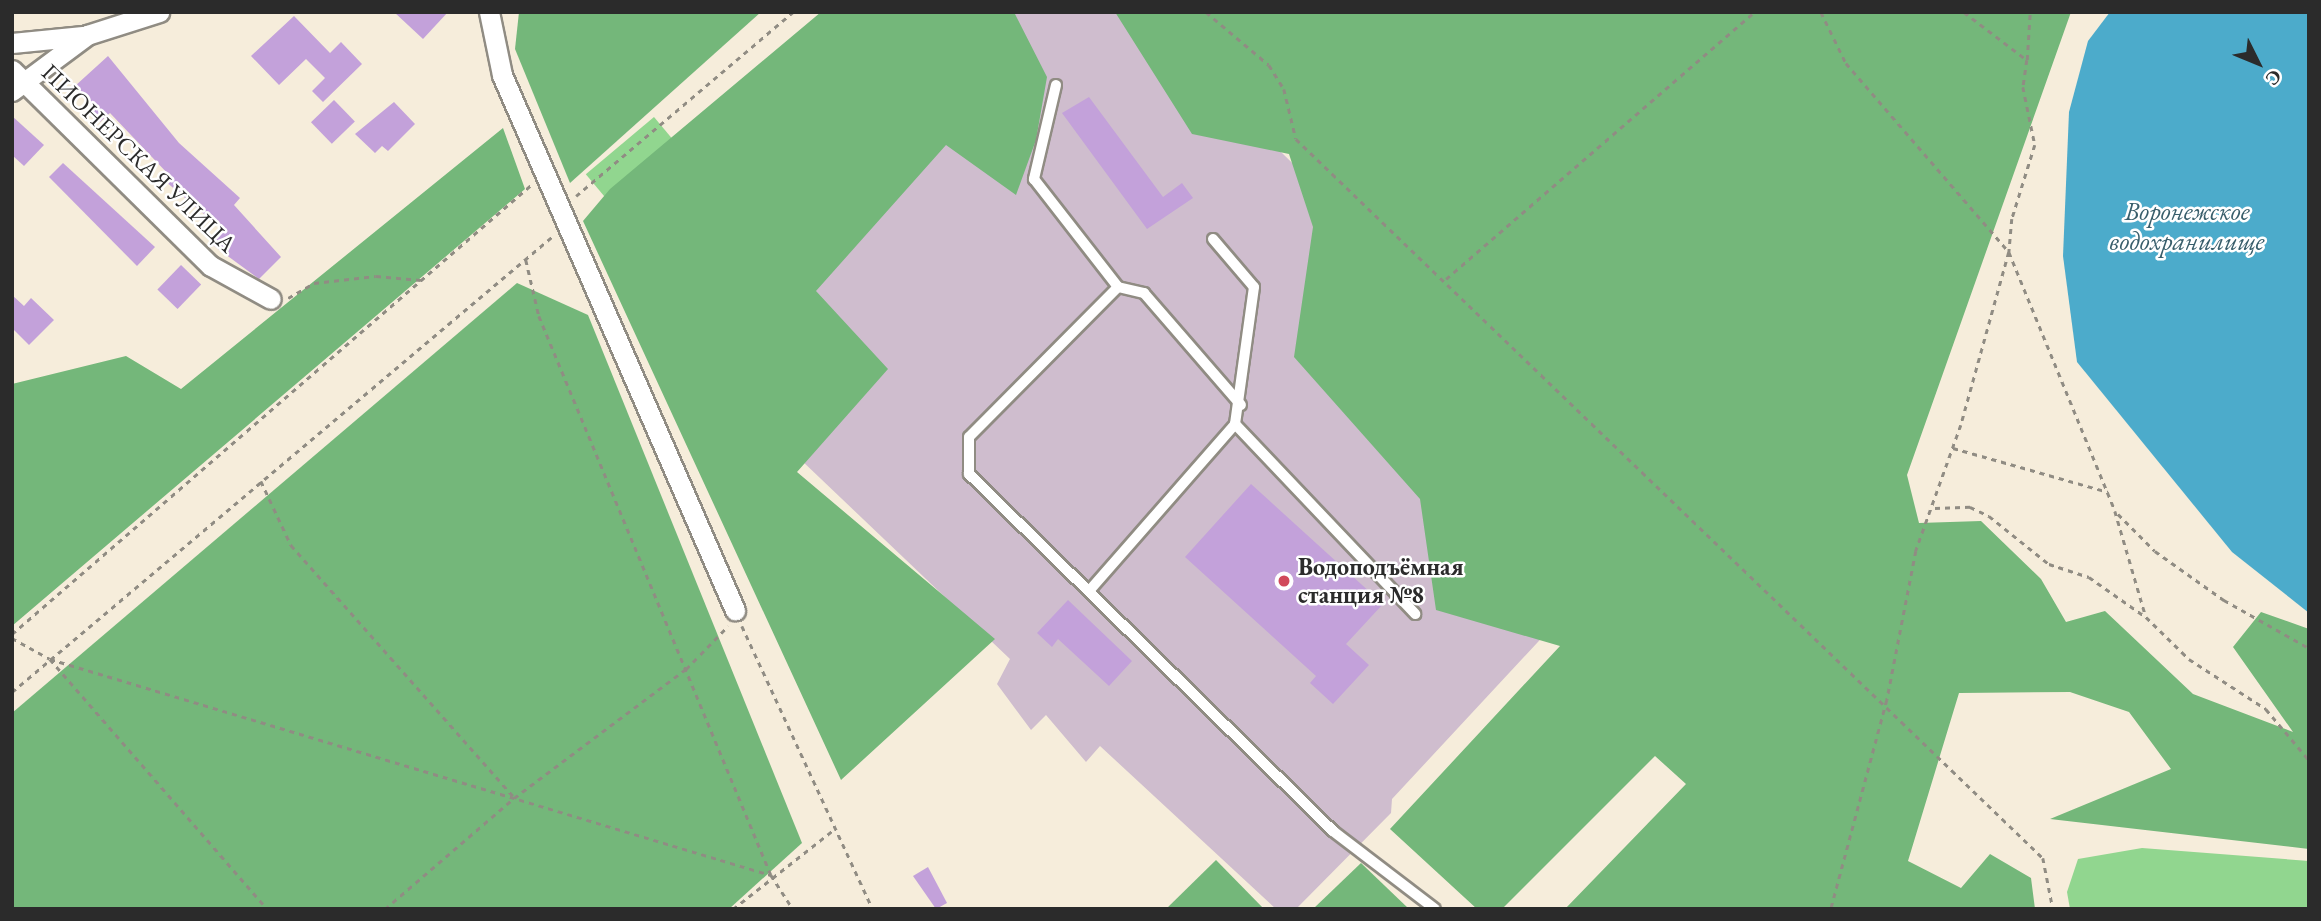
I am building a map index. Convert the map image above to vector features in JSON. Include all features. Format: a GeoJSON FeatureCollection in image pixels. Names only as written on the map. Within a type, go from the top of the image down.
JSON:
{"type":"FeatureCollection","features":[{"type":"Feature","properties":{"kind":"street"},"geometry":{"type":"LineString","coordinates":[[12,43],[87,35],[159,12]]}},
{"type":"Feature","properties":{"kind":"street"},"geometry":{"type":"LineString","coordinates":[[489,12],[502,75],[566,215],[735,610]]}},
{"type":"Feature","properties":{"kind":"street"},"geometry":{"type":"LineString","coordinates":[[16,81],[87,35]]}},
{"type":"Feature","properties":{"kind":"street","name":"ПИОНЕРСКАЯ УЛИЦА"},"geometry":{"type":"LineString","coordinates":[[16,81],[211,266],[271,299]]}},
{"type":"Feature","properties":{"kind":"lane"},"geometry":{"type":"LineString","coordinates":[[1056,85],[1034,179],[1118,287],[1144,293],[1241,405]]}},
{"type":"Feature","properties":{"kind":"lane"},"geometry":{"type":"LineString","coordinates":[[1090,591],[1235,424],[1241,405],[1254,287],[1213,239]]}},
{"type":"Feature","properties":{"kind":"lane"},"geometry":{"type":"LineString","coordinates":[[1118,287],[969,437],[965,451],[969,474],[1334,831],[1435,909]]}},
{"type":"Feature","properties":{"kind":"lane"},"geometry":{"type":"LineString","coordinates":[[1235,424],[1415,614]]}},
{"type":"Feature","properties":{"kind":"path"},"geometry":{"type":"LineString","coordinates":[[12,692],[526,260],[566,215],[700,90],[793,12]]}},
{"type":"Feature","properties":{"kind":"path"},"geometry":{"type":"LineString","coordinates":[[1206,12],[1269,65],[1284,89],[1296,139],[1887,701],[2043,858],[2053,909]]}},
{"type":"Feature","properties":{"kind":"path"},"geometry":{"type":"LineString","coordinates":[[1446,279],[1754,12]]}},
{"type":"Feature","properties":{"kind":"path"},"geometry":{"type":"LineString","coordinates":[[1821,12],[1846,63],[2010,252],[2116,511],[2146,617]]}},
{"type":"Feature","properties":{"kind":"path"},"geometry":{"type":"LineString","coordinates":[[1964,12],[2027,60]]}},
{"type":"Feature","properties":{"kind":"path"},"geometry":{"type":"LineString","coordinates":[[1831,909],[1887,701],[1916,551],[1953,448],[2010,252],[2012,219],[2035,145],[2023,87],[2030,12]]}},
{"type":"Feature","properties":{"kind":"path"},"geometry":{"type":"LineString","coordinates":[[546,172],[12,636],[50,659],[771,875]]}},
{"type":"Feature","properties":{"kind":"path"},"geometry":{"type":"LineString","coordinates":[[526,260],[539,316],[771,875],[793,909]]}},
{"type":"Feature","properties":{"kind":"path"},"geometry":{"type":"LineString","coordinates":[[271,299],[314,284],[376,276],[422,280]]}},
{"type":"Feature","properties":{"kind":"path"},"geometry":{"type":"LineString","coordinates":[[1953,448],[2108,492]]}},
{"type":"Feature","properties":{"kind":"path"},"geometry":{"type":"LineString","coordinates":[[261,481],[291,545],[514,798]]}},
{"type":"Feature","properties":{"kind":"path"},"geometry":{"type":"LineString","coordinates":[[1933,508],[1970,507],[1989,516],[2049,564],[2089,577],[2146,617],[2189,659],[2266,709],[2309,760]]}},
{"type":"Feature","properties":{"kind":"path"},"geometry":{"type":"LineString","coordinates":[[2116,511],[2195,579],[2309,648]]}},
{"type":"Feature","properties":{"kind":"path"},"geometry":{"type":"LineString","coordinates":[[385,909],[514,798],[686,669],[723,637],[735,610]]}},
{"type":"Feature","properties":{"kind":"path"},"geometry":{"type":"LineString","coordinates":[[735,610],[873,909]]}},
{"type":"Feature","properties":{"kind":"path"},"geometry":{"type":"LineString","coordinates":[[50,659],[267,909]]}},
{"type":"Feature","properties":{"kind":"path"},"geometry":{"type":"LineString","coordinates":[[733,909],[771,875],[836,828]]}},
{"type":"Feature","properties":{"kind":"shaded area"},"geometry":{"type":"Polygon","coordinates":[[[909,12],[1138,12],[1654,517],[1392,799],[1391,813],[1296,909],[1276,909],[1100,746],[1086,762],[1046,715],[1031,730],[997,684],[1010,659],[632,299],[909,12]]]}},
{"type":"Feature","properties":{"kind":"green space"},"geometry":{"type":"Polygon","coordinates":[[[519,12],[761,12],[570,183],[515,49],[519,12]]]}},
{"type":"Feature","properties":{"kind":"green space"},"geometry":{"type":"Polygon","coordinates":[[[821,12],[1014,12],[1047,77],[1036,140],[1016,195],[946,145],[816,291],[888,369],[797,472],[995,639],[841,780],[583,221],[610,189],[821,12]]]}},
{"type":"Feature","properties":{"kind":"green space"},"geometry":{"type":"Polygon","coordinates":[[[1115,12],[2071,12],[1907,475],[1919,523],[1981,521],[2041,579],[2066,622],[2105,611],[2193,694],[2293,732],[2233,647],[2261,612],[2309,629],[2309,849],[2050,819],[2171,769],[2129,712],[2070,692],[1959,693],[1908,861],[1961,888],[1990,854],[2031,878],[2035,909],[1565,909],[1686,784],[1655,756],[1502,909],[1477,909],[1390,829],[1560,646],[1436,610],[1420,499],[1294,357],[1313,227],[1289,154],[1192,134],[1115,12]]]}},
{"type":"Feature","properties":{"kind":"green space"},"geometry":{"type":"Polygon","coordinates":[[[654,117],[682,150],[613,207],[586,174],[654,117]]]}},
{"type":"Feature","properties":{"kind":"green space"},"geometry":{"type":"Polygon","coordinates":[[[503,128],[525,189],[12,626],[12,384],[126,356],[181,389],[503,128]]]}},
{"type":"Feature","properties":{"kind":"green space"},"geometry":{"type":"Polygon","coordinates":[[[517,283],[588,315],[802,843],[729,909],[12,909],[12,713],[517,283]]]}},
{"type":"Feature","properties":{"kind":"green space"},"geometry":{"type":"Polygon","coordinates":[[[2142,848],[2309,861],[2309,909],[2070,909],[2067,892],[2078,859],[2142,848]]]}},
{"type":"Feature","properties":{"kind":"green space"},"geometry":{"type":"Polygon","coordinates":[[[1216,860],[1264,909],[1166,909],[1216,860]]]}},
{"type":"Feature","properties":{"kind":"green space"},"geometry":{"type":"Polygon","coordinates":[[[1361,863],[1409,909],[1313,909],[1361,863]]]}},
{"type":"Feature","properties":{"kind":"water","name":"Воронежское водохранилище"},"geometry":{"type":"Polygon","coordinates":[[[2110,12],[2309,12],[2309,613],[2232,552],[2077,362],[2063,256],[2069,112],[2088,41],[2110,12]]]}},
{"type":"Feature","properties":{"kind":"building"},"geometry":{"type":"Polygon","coordinates":[[[394,12],[448,12],[423,39],[394,12]]]}},
{"type":"Feature","properties":{"kind":"building"},"geometry":{"type":"Polygon","coordinates":[[[294,16],[330,53],[341,42],[362,64],[323,102],[312,91],[325,78],[306,59],[279,85],[251,56],[294,16]]]}},
{"type":"Feature","properties":{"kind":"building"},"geometry":{"type":"Polygon","coordinates":[[[108,56],[179,143],[240,198],[234,205],[281,257],[259,279],[210,243],[223,230],[165,181],[170,176],[110,113],[100,122],[91,113],[95,109],[75,86],[108,56]]]}},
{"type":"Feature","properties":{"kind":"building"},"geometry":{"type":"Polygon","coordinates":[[[1089,97],[1163,197],[1182,183],[1193,198],[1147,229],[1062,113],[1089,97]]]}},
{"type":"Feature","properties":{"kind":"building"},"geometry":{"type":"Polygon","coordinates":[[[334,100],[355,122],[332,144],[311,122],[334,100]]]}},
{"type":"Feature","properties":{"kind":"building"},"geometry":{"type":"Polygon","coordinates":[[[394,102],[415,124],[388,151],[382,146],[375,153],[355,134],[394,102]]]}},
{"type":"Feature","properties":{"kind":"building"},"geometry":{"type":"Polygon","coordinates":[[[12,116],[44,145],[24,166],[12,155],[12,116]]]}},
{"type":"Feature","properties":{"kind":"building"},"geometry":{"type":"Polygon","coordinates":[[[63,163],[155,247],[137,266],[49,177],[63,163]]]}},
{"type":"Feature","properties":{"kind":"building"},"geometry":{"type":"Polygon","coordinates":[[[181,265],[201,284],[178,309],[157,289],[181,265]]]}},
{"type":"Feature","properties":{"kind":"building"},"geometry":{"type":"Polygon","coordinates":[[[12,295],[24,306],[31,298],[54,320],[29,345],[12,328],[12,295]]]}},
{"type":"Feature","properties":{"kind":"building","name":"Водоподъёмная станция №8"},"geometry":{"type":"Polygon","coordinates":[[[1251,484],[1383,604],[1346,644],[1369,665],[1333,704],[1310,683],[1316,676],[1185,557],[1251,484]]]}},
{"type":"Feature","properties":{"kind":"building"},"geometry":{"type":"Polygon","coordinates":[[[1068,600],[1132,661],[1109,686],[1058,639],[1052,647],[1037,633],[1068,600]]]}},
{"type":"Feature","properties":{"kind":"building"},"geometry":{"type":"Polygon","coordinates":[[[928,867],[947,903],[936,909],[913,876],[928,867]]]}},
{"type":"Feature","properties":{"kind":"place","name":"Водоподъёмная станция №8"},"geometry":{"type":"Point","coordinates":[1284,581]}}]}
